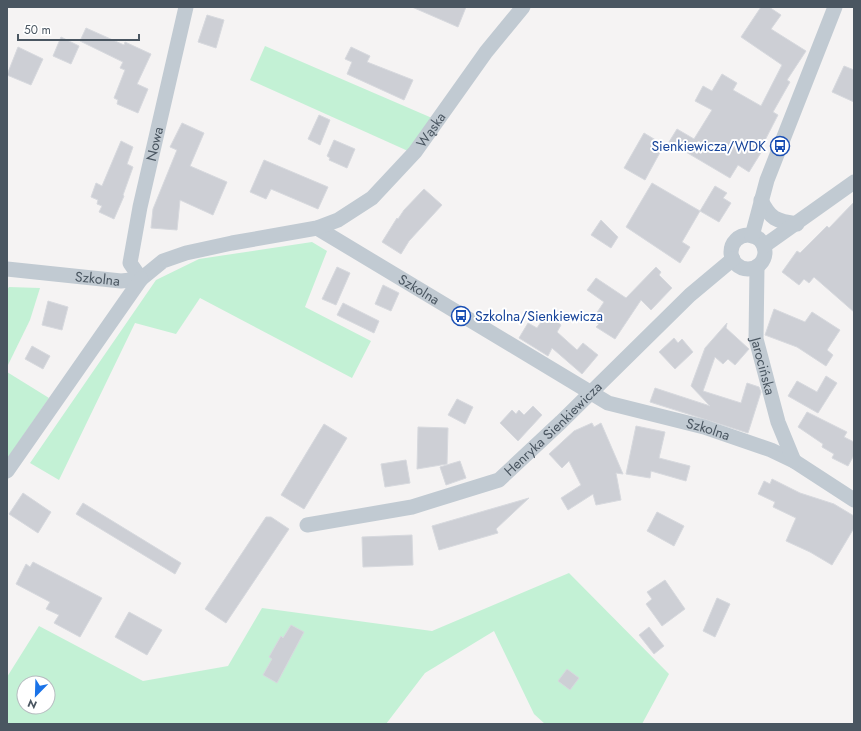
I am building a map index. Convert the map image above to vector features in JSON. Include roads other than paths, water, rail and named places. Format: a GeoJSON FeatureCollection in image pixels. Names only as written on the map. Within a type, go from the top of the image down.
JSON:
{"type":"FeatureCollection","features":[{"type":"Feature","properties":{"kind":"street","name":"Nowa"},"geometry":{"type":"LineString","coordinates":[[141,279],[130,264],[140,207],[186,7]]}},
{"type":"Feature","properties":{"kind":"street","name":"Wąska"},"geometry":{"type":"LineString","coordinates":[[317,228],[338,220],[372,198],[402,167],[415,152],[486,52],[523,7]]}},
{"type":"Feature","properties":{"kind":"street"},"geometry":{"type":"LineString","coordinates":[[752,236],[761,200],[835,7]]}},
{"type":"Feature","properties":{"kind":"street"},"geometry":{"type":"LineString","coordinates":[[764,246],[854,182]]}},
{"type":"Feature","properties":{"kind":"street"},"geometry":{"type":"LineString","coordinates":[[761,200],[771,218],[782,222],[797,224]]}},
{"type":"Feature","properties":{"kind":"street","name":"Szkolna"},"geometry":{"type":"LineString","coordinates":[[7,269],[121,281],[141,279],[163,261],[186,253],[317,228],[608,403],[704,427],[771,450],[794,461],[854,500]]}},
{"type":"Feature","properties":{"kind":"street"},"geometry":{"type":"LineString","coordinates":[[745,236],[757,238],[764,246],[765,254],[763,261],[757,267],[752,269],[740,267],[733,259],[733,244],[738,239],[745,236]]}},
{"type":"Feature","properties":{"kind":"street","name":"Henryka Sienkiewicza"},"geometry":{"type":"LineString","coordinates":[[307,525],[412,507],[499,480],[591,393],[690,295],[733,259]]}},
{"type":"Feature","properties":{"kind":"street","name":"Jarocińska"},"geometry":{"type":"LineString","coordinates":[[757,267],[756,338],[778,422],[794,461]]}},
{"type":"Feature","properties":{"kind":"street"},"geometry":{"type":"LineString","coordinates":[[7,471],[141,279]]}},
{"type":"Feature","properties":{"kind":"place","name":"Sienkiewicza/WDK"},"geometry":{"type":"Point","coordinates":[780,146]}},
{"type":"Feature","properties":{"kind":"place","name":"Szkolna/Sienkiewicza"},"geometry":{"type":"Point","coordinates":[461,316]}}]}
